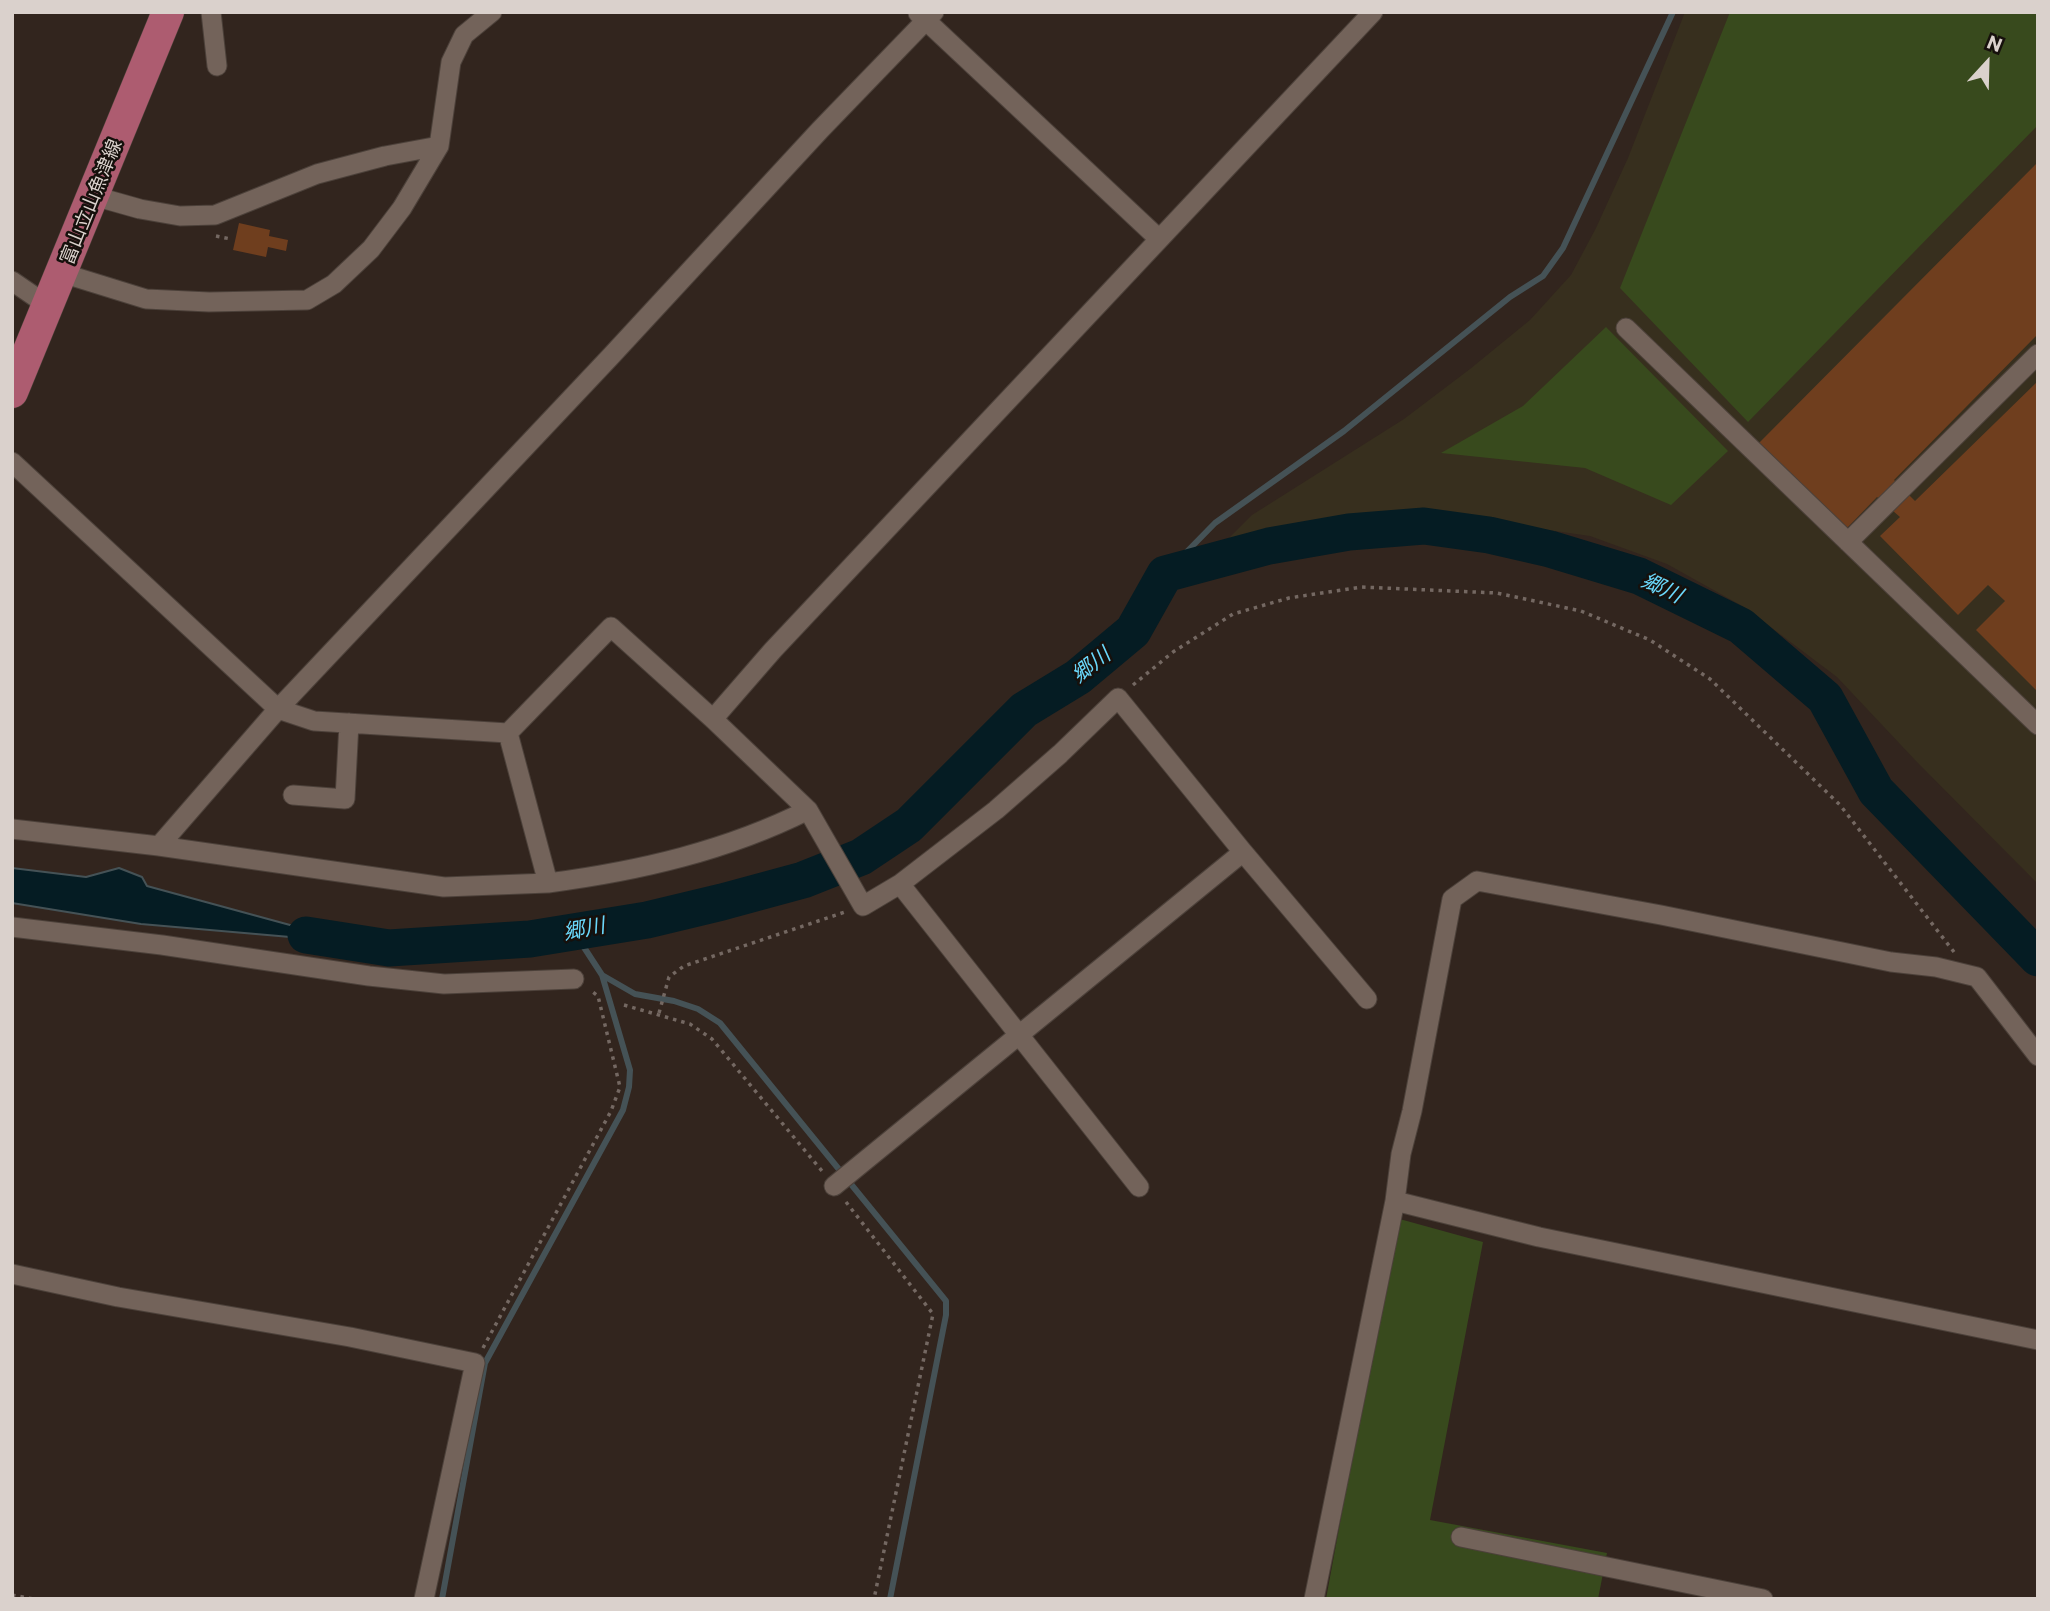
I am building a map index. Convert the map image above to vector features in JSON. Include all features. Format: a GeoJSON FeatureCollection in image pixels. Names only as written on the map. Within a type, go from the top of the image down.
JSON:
{"type":"FeatureCollection","features":[{"type":"Feature","properties":{"kind":"main road","name":"富山立山魚津線"},"geometry":{"type":"LineString","coordinates":[[12,392],[168,12]]}},
{"type":"Feature","properties":{"kind":"street"},"geometry":{"type":"LineString","coordinates":[[211,12],[217,66]]}},
{"type":"Feature","properties":{"kind":"street"},"geometry":{"type":"LineString","coordinates":[[62,274],[146,299],[209,302],[307,300],[334,284],[371,249],[402,208],[439,146],[451,62],[464,35],[492,12]]}},
{"type":"Feature","properties":{"kind":"street"},"geometry":{"type":"LineString","coordinates":[[713,719],[773,650],[1373,12]]}},
{"type":"Feature","properties":{"kind":"street"},"geometry":{"type":"LineString","coordinates":[[159,846],[278,709],[593,375],[925,15],[1158,239]]}},
{"type":"Feature","properties":{"kind":"street"},"geometry":{"type":"LineString","coordinates":[[94,196],[140,209],[180,216],[215,215],[317,174],[385,156],[439,146]]}},
{"type":"Feature","properties":{"kind":"street"},"geometry":{"type":"LineString","coordinates":[[12,281],[47,305]]}},
{"type":"Feature","properties":{"kind":"street"},"geometry":{"type":"LineString","coordinates":[[1626,328],[2038,725]]}},
{"type":"Feature","properties":{"kind":"street"},"geometry":{"type":"LineString","coordinates":[[1848,542],[2038,354]]}},
{"type":"Feature","properties":{"kind":"street"},"geometry":{"type":"LineString","coordinates":[[12,462],[278,709],[314,721],[508,733],[611,627],[808,810],[863,906],[900,884],[1005,802],[1118,698],[1367,999]]}},
{"type":"Feature","properties":{"kind":"street"},"geometry":{"type":"LineString","coordinates":[[293,795],[345,799],[349,723]]}},
{"type":"Feature","properties":{"kind":"street"},"geometry":{"type":"LineString","coordinates":[[508,733],[548,883]]}},
{"type":"Feature","properties":{"kind":"street"},"geometry":{"type":"LineString","coordinates":[[12,829],[159,846],[444,887],[548,883],[595,877],[687,857],[766,831],[808,810]]}},
{"type":"Feature","properties":{"kind":"street"},"geometry":{"type":"LineString","coordinates":[[834,1186],[1243,852]]}},
{"type":"Feature","properties":{"kind":"street"},"geometry":{"type":"LineString","coordinates":[[1314,1599],[1395,1200],[1401,1154],[1412,1111],[1452,900],[1477,881],[1891,962],[1937,967],[1978,977],[2038,1056]]}},
{"type":"Feature","properties":{"kind":"street"},"geometry":{"type":"LineString","coordinates":[[900,884],[1021,1034],[1139,1187]]}},
{"type":"Feature","properties":{"kind":"street"},"geometry":{"type":"LineString","coordinates":[[12,928],[163,945],[369,976],[444,984],[574,979]]}},
{"type":"Feature","properties":{"kind":"street"},"geometry":{"type":"LineString","coordinates":[[1395,1200],[1539,1237],[2038,1340]]}},
{"type":"Feature","properties":{"kind":"street"},"geometry":{"type":"LineString","coordinates":[[12,1274],[118,1297],[351,1337],[475,1363],[424,1599]]}},
{"type":"Feature","properties":{"kind":"street"},"geometry":{"type":"LineString","coordinates":[[1461,1536],[1763,1599]]}},
{"type":"Feature","properties":{"kind":"path"},"geometry":{"type":"LineString","coordinates":[[1118,698],[1173,652],[1233,614],[1289,598],[1362,587],[1497,593],[1581,611],[1650,640],[1710,679],[1840,805],[1973,976]]}},
{"type":"Feature","properties":{"kind":"path"},"geometry":{"type":"LineString","coordinates":[[659,1013],[669,977],[684,966],[863,906]]}},
{"type":"Feature","properties":{"kind":"path"},"geometry":{"type":"LineString","coordinates":[[475,1363],[611,1111],[620,1087],[598,996],[574,979]]}},
{"type":"Feature","properties":{"kind":"path"},"geometry":{"type":"LineString","coordinates":[[624,1004],[690,1024],[712,1039],[834,1186],[933,1314],[874,1599]]}},
{"type":"Feature","properties":{"kind":"path"},"geometry":{"type":"LineString","coordinates":[[12,1595],[33,1599]]}},
{"type":"Feature","properties":{"kind":"shaded area"},"geometry":{"type":"Polygon","coordinates":[[[1685,12],[2038,12],[2038,884],[1837,677],[1744,607],[1667,564],[1590,536],[1479,520],[1361,518],[1225,542],[1252,515],[1404,419],[1470,369],[1530,320],[1571,275],[1628,158],[1685,12]]]}},
{"type":"Feature","properties":{"kind":"green space"},"geometry":{"type":"Polygon","coordinates":[[[1730,12],[2038,12],[2038,125],[1748,422],[1620,288],[1730,12]]]}},
{"type":"Feature","properties":{"kind":"green space"},"geometry":{"type":"Polygon","coordinates":[[[1606,327],[1728,451],[1671,505],[1585,468],[1441,453],[1523,406],[1606,327]]]}},
{"type":"Feature","properties":{"kind":"green space"},"geometry":{"type":"Polygon","coordinates":[[[1396,1218],[1483,1242],[1430,1520],[1607,1553],[1598,1599],[1326,1599],[1396,1218]]]}},
{"type":"Feature","properties":{"kind":"water"},"geometry":{"type":"Polygon","coordinates":[[[12,868],[86,877],[119,868],[142,877],[147,886],[323,934],[382,945],[141,924],[12,903],[12,868]]]}},
{"type":"Feature","properties":{"kind":"building"},"geometry":{"type":"Polygon","coordinates":[[[2038,162],[2038,334],[1894,480],[1915,501],[2038,381],[2038,692],[1976,630],[2005,601],[1988,585],[1958,615],[1880,536],[1900,517],[1877,497],[1847,528],[1758,444],[2038,162]]]}},
{"type":"Feature","properties":{"kind":"building"},"geometry":{"type":"Polygon","coordinates":[[[239,223],[270,230],[269,236],[288,240],[286,251],[268,247],[266,257],[233,250],[239,223]]]}},
{"type":"Feature","properties":{"kind":"waterway"},"geometry":{"type":"LineString","coordinates":[[1165,574],[1215,523],[1344,431],[1510,297],[1543,276],[1563,248],[1673,12]]}},
{"type":"Feature","properties":{"kind":"waterway","name":"郷川"},"geometry":{"type":"LineString","coordinates":[[306,935],[389,948],[530,939],[647,920],[803,880],[861,857],[909,825],[1024,710],[1078,677],[1133,631],[1165,574],[1269,546],[1349,532],[1424,526],[1489,535],[1550,549],[1639,576],[1741,626],[1825,698],[1876,791],[2038,958]]}},
{"type":"Feature","properties":{"kind":"waterway"},"geometry":{"type":"LineString","coordinates":[[442,1599],[485,1363],[623,1110],[629,1087],[630,1070],[602,975],[574,932]]}},
{"type":"Feature","properties":{"kind":"waterway"},"geometry":{"type":"LineString","coordinates":[[602,975],[635,994],[674,1001],[698,1009],[720,1023],[946,1301],[946,1315],[890,1599]]}}]}
